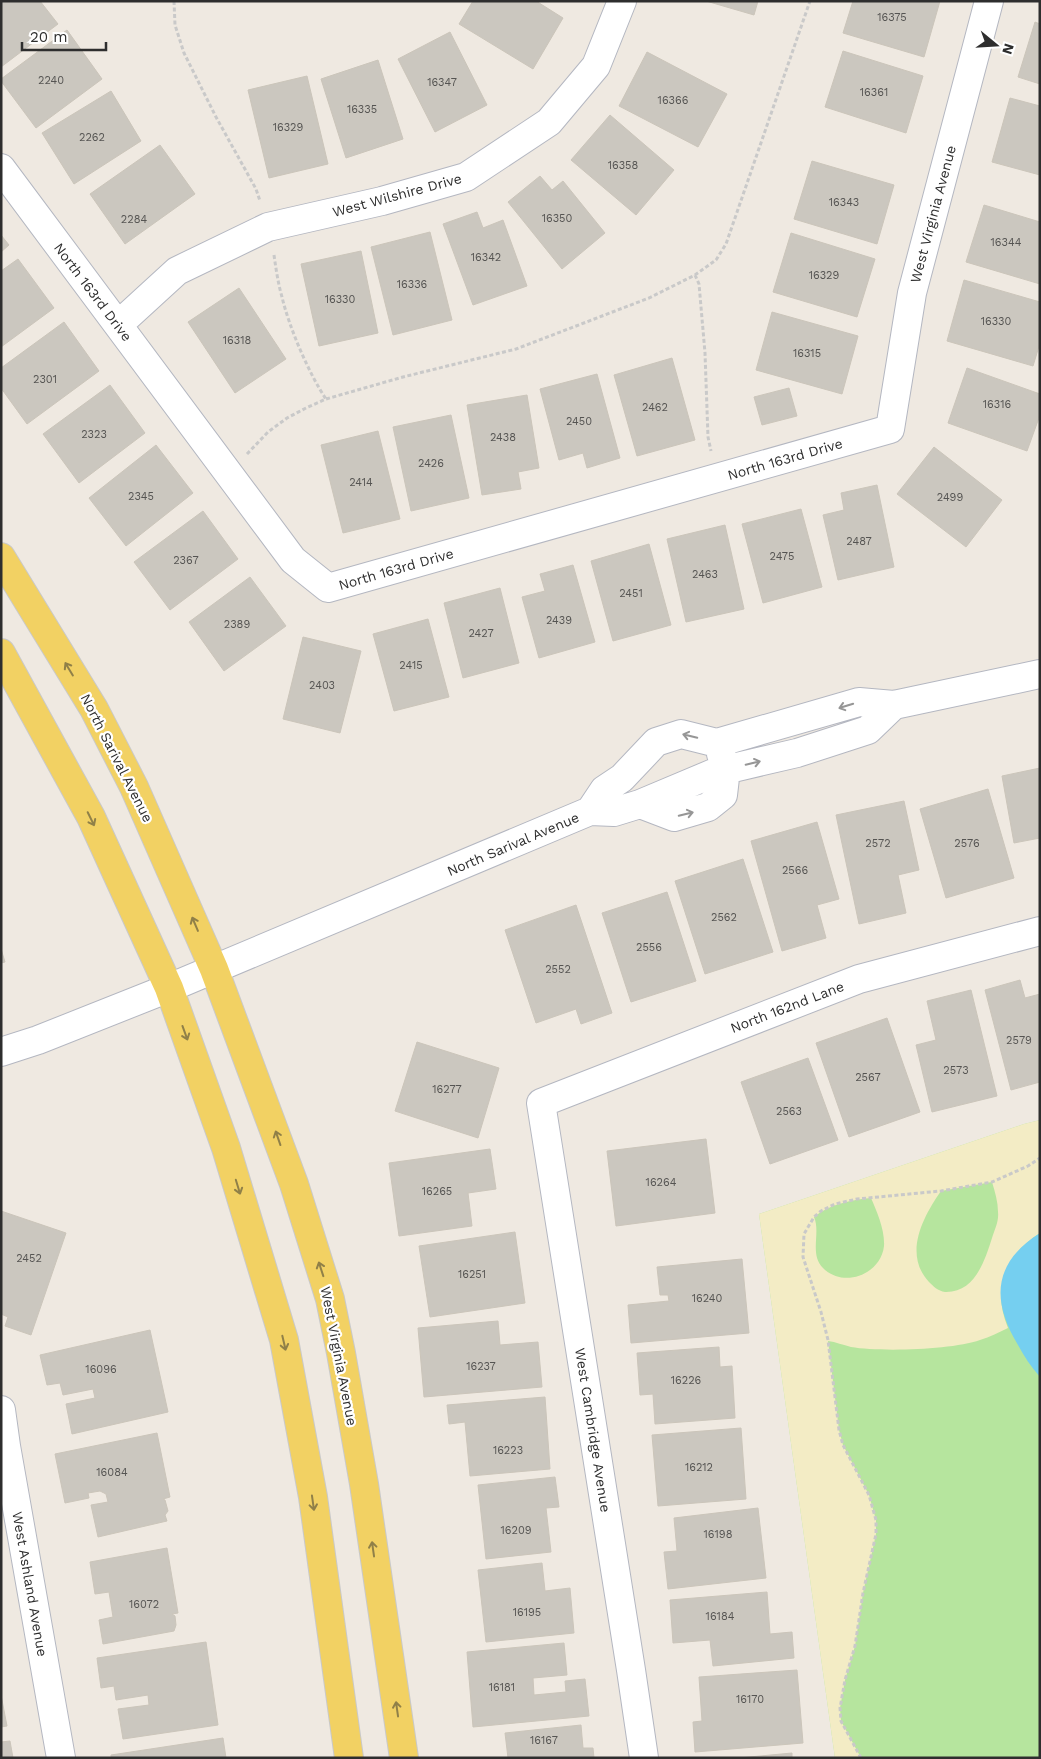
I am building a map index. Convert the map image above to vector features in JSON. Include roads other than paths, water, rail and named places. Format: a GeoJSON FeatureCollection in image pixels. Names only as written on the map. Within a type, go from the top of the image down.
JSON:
{"type":"FeatureCollection","features":[{"type":"Feature","properties":{"kind":"main road","name":"North Sarival Avenue"},"geometry":{"type":"LineString","coordinates":[[1,557],[94,709],[156,836],[214,969]]}},
{"type":"Feature","properties":{"kind":"main road"},"geometry":{"type":"LineString","coordinates":[[1,653],[91,817],[169,988],[226,1148],[284,1340],[313,1498],[349,1758]]}},
{"type":"Feature","properties":{"kind":"main road","name":"West Virginia Avenue"},"geometry":{"type":"LineString","coordinates":[[214,969],[291,1175],[330,1299],[364,1484],[404,1758]]}},
{"type":"Feature","properties":{"kind":"street","name":"West Wilshire Drive"},"geometry":{"type":"LineString","coordinates":[[118,325],[177,271],[268,227],[382,201],[466,177],[548,122],[596,66],[622,1]]}},
{"type":"Feature","properties":{"kind":"street","name":"West Virginia Avenue"},"geometry":{"type":"LineString","coordinates":[[890,429],[912,293],[989,1]]}},
{"type":"Feature","properties":{"kind":"street","name":"North 163rd Drive"},"geometry":{"type":"LineString","coordinates":[[1,168],[293,560],[328,588],[890,429]]}},
{"type":"Feature","properties":{"kind":"street","name":"North Sarival Avenue"},"geometry":{"type":"LineString","coordinates":[[590,811],[604,790],[622,778],[656,742],[682,734],[717,743],[859,702],[894,705],[1040,674]]}},
{"type":"Feature","properties":{"kind":"street"},"geometry":{"type":"LineString","coordinates":[[717,743],[726,769],[797,753],[868,730],[894,705]]}},
{"type":"Feature","properties":{"kind":"street"},"geometry":{"type":"LineString","coordinates":[[788,724],[797,753]]}},
{"type":"Feature","properties":{"kind":"street","name":"North Sarival Avenue"},"geometry":{"type":"LineString","coordinates":[[1,1052],[38,1040],[169,988],[590,811],[614,812],[640,804],[674,817],[699,811],[708,807],[723,794],[726,769]]}},
{"type":"Feature","properties":{"kind":"street","name":"North 162nd Lane"},"geometry":{"type":"LineString","coordinates":[[541,1103],[859,980],[1040,931]]}},
{"type":"Feature","properties":{"kind":"street","name":"West Cambridge Avenue"},"geometry":{"type":"LineString","coordinates":[[541,1103],[644,1758]]}},
{"type":"Feature","properties":{"kind":"street","name":"West Ashland Avenue"},"geometry":{"type":"LineString","coordinates":[[1,1410],[61,1758]]}},
{"type":"Feature","properties":{"kind":"water"},"geometry":{"type":"Polygon","coordinates":[[[1040,1233],[1040,1377],[1025,1357],[1009,1328],[1003,1313],[1001,1283],[1005,1270],[1013,1257],[1024,1245],[1040,1233]]]}}]}
